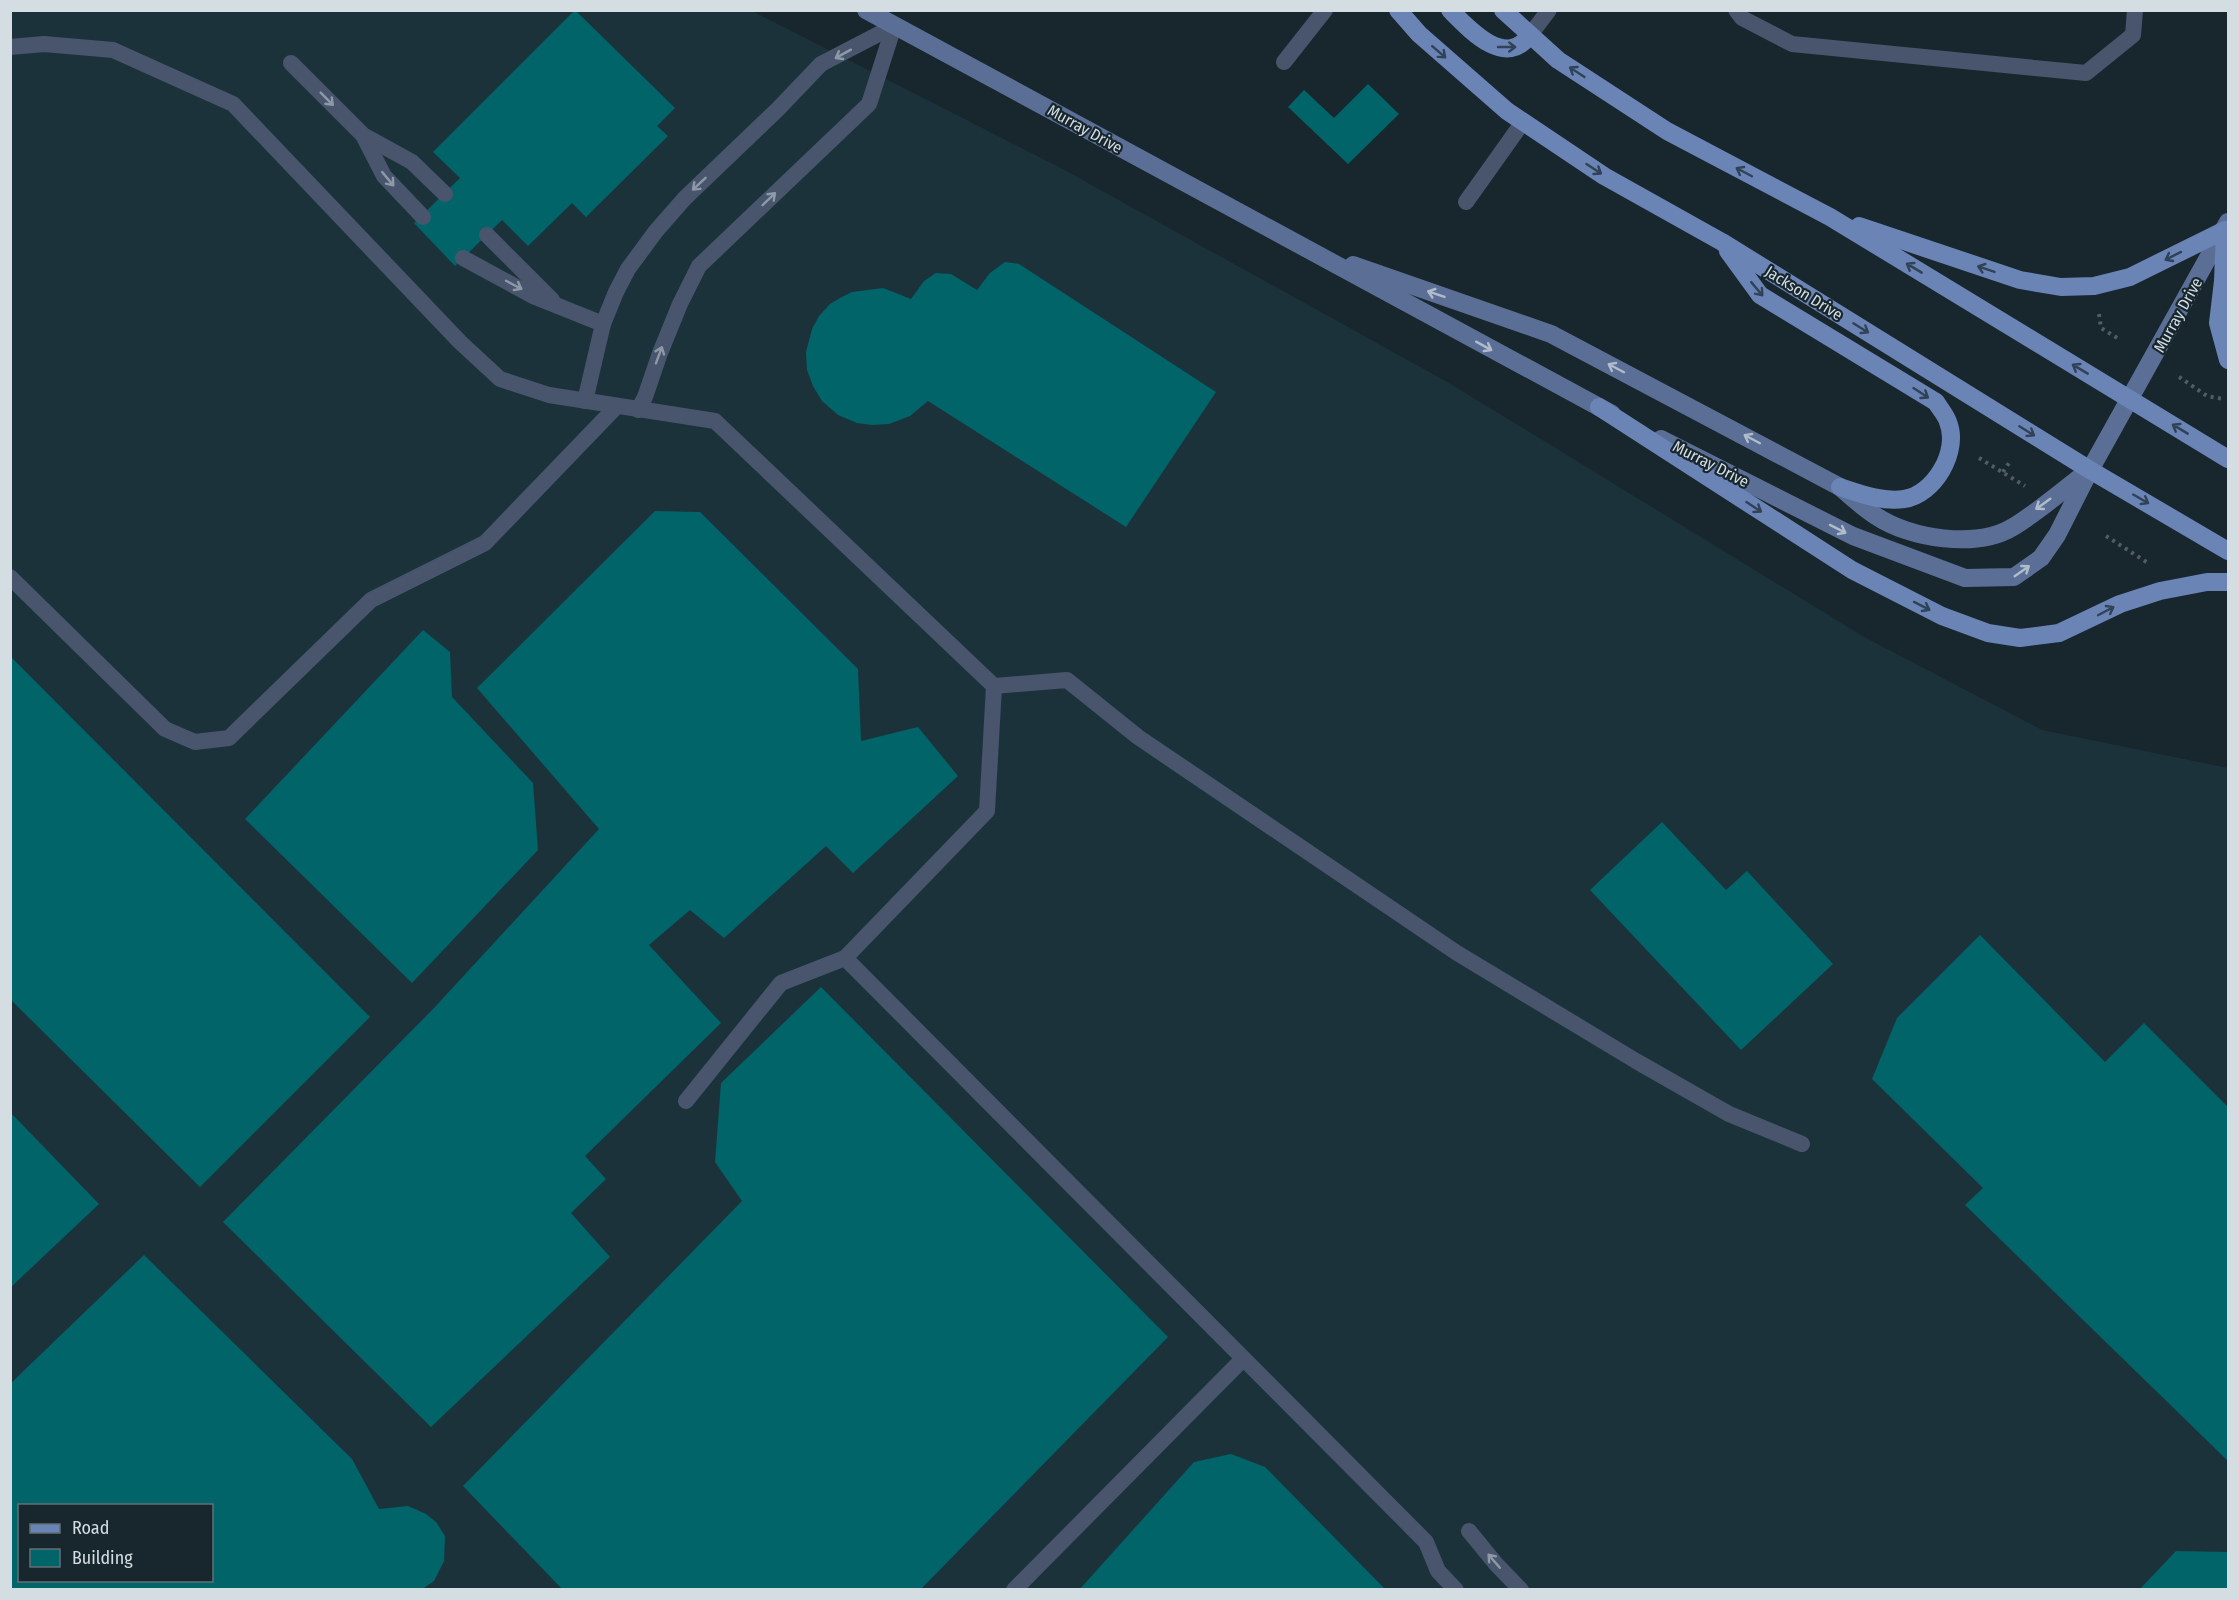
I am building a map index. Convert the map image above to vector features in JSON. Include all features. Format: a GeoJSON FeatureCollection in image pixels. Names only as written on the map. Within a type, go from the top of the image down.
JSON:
{"type":"FeatureCollection","features":[{"type":"Feature","properties":{"kind":"main road","name":"Murray Drive"},"geometry":{"type":"LineString","coordinates":[[866,10],[1599,407],[1853,536],[1965,578],[2014,577],[2041,558],[2057,535],[2090,470],[2227,226]]}},
{"type":"Feature","properties":{"kind":"main road","name":"Jackson Drive"},"geometry":{"type":"LineString","coordinates":[[1398,10],[1419,34],[1507,111],[1605,176],[1722,242],[2090,470],[2229,551]]}},
{"type":"Feature","properties":{"kind":"main road"},"geometry":{"type":"LineString","coordinates":[[1450,10],[1486,42],[1500,48],[1514,48],[1524,43],[1530,35]]}},
{"type":"Feature","properties":{"kind":"main road"},"geometry":{"type":"LineString","coordinates":[[1503,10],[1558,60],[1667,132],[1830,217],[2229,459]]}},
{"type":"Feature","properties":{"kind":"main road"},"geometry":{"type":"LineString","coordinates":[[1830,217],[2019,280],[2061,287],[2094,286],[2130,277],[2227,226]]}},
{"type":"Feature","properties":{"kind":"main road"},"geometry":{"type":"LineString","coordinates":[[2227,226],[2218,323],[2229,360]]}},
{"type":"Feature","properties":{"kind":"main road"},"geometry":{"type":"LineString","coordinates":[[1722,242],[1760,295],[1936,402],[1949,423],[1951,438],[1947,461],[1928,487],[1908,499],[1892,500],[1840,487]]}},
{"type":"Feature","properties":{"kind":"main road","name":"Murray Drive"},"geometry":{"type":"LineString","coordinates":[[1303,248],[1551,333],[1840,487],[1877,517],[1916,533],[1937,538],[1969,538],[1987,537],[2012,528],[2090,470]]}},
{"type":"Feature","properties":{"kind":"main road"},"geometry":{"type":"LineString","coordinates":[[1599,407],[1852,570],[1942,616],[1988,633],[2020,638],[2059,633],[2120,604],[2160,591],[2207,582],[2229,582]]}},
{"type":"Feature","properties":{"kind":"lane"},"geometry":{"type":"LineString","coordinates":[[1284,62],[1325,10]]}},
{"type":"Feature","properties":{"kind":"lane"},"geometry":{"type":"LineString","coordinates":[[1530,35],[1550,10]]}},
{"type":"Feature","properties":{"kind":"lane"},"geometry":{"type":"LineString","coordinates":[[1736,10],[1742,18],[1792,44],[2086,73],[2133,35],[2135,10]]}},
{"type":"Feature","properties":{"kind":"lane"},"geometry":{"type":"LineString","coordinates":[[585,401],[603,324],[628,269],[656,231],[685,198],[778,110],[821,64],[894,26]]}},
{"type":"Feature","properties":{"kind":"lane"},"geometry":{"type":"LineString","coordinates":[[638,410],[676,314],[699,266],[869,104],[894,26]]}},
{"type":"Feature","properties":{"kind":"lane"},"geometry":{"type":"LineString","coordinates":[[10,47],[44,44],[113,50],[233,104],[460,342],[501,379],[549,395],[715,421],[994,686],[1067,680],[1138,737],[1457,953],[1729,1114],[1802,1144]]}},
{"type":"Feature","properties":{"kind":"lane"},"geometry":{"type":"LineString","coordinates":[[291,63],[363,135],[412,162],[445,194]]}},
{"type":"Feature","properties":{"kind":"lane"},"geometry":{"type":"LineString","coordinates":[[1466,202],[1523,122]]}},
{"type":"Feature","properties":{"kind":"lane"},"geometry":{"type":"LineString","coordinates":[[363,135],[384,176],[423,217]]}},
{"type":"Feature","properties":{"kind":"lane"},"geometry":{"type":"LineString","coordinates":[[487,235],[557,306]]}},
{"type":"Feature","properties":{"kind":"lane"},"geometry":{"type":"LineString","coordinates":[[463,258],[533,296],[603,324]]}},
{"type":"Feature","properties":{"kind":"lane"},"geometry":{"type":"LineString","coordinates":[[10,577],[165,729],[195,742],[229,738],[371,600],[484,543],[616,406]]}},
{"type":"Feature","properties":{"kind":"lane"},"geometry":{"type":"LineString","coordinates":[[686,1101],[781,983],[845,958],[987,811],[994,686]]}},
{"type":"Feature","properties":{"kind":"lane"},"geometry":{"type":"LineString","coordinates":[[845,958],[1426,1542],[1438,1571],[1456,1590]]}},
{"type":"Feature","properties":{"kind":"lane"},"geometry":{"type":"LineString","coordinates":[[1014,1590],[1243,1359]]}},
{"type":"Feature","properties":{"kind":"lane"},"geometry":{"type":"LineString","coordinates":[[1469,1531],[1521,1590]]}},
{"type":"Feature","properties":{"kind":"path"},"geometry":{"type":"LineString","coordinates":[[2099,311],[2101,328],[2119,339]]}},
{"type":"Feature","properties":{"kind":"path"},"geometry":{"type":"LineString","coordinates":[[2179,377],[2207,396],[2223,399]]}},
{"type":"Feature","properties":{"kind":"path"},"geometry":{"type":"LineString","coordinates":[[1979,458],[2025,486]]}},
{"type":"Feature","properties":{"kind":"path"},"geometry":{"type":"LineString","coordinates":[[2003,472],[2011,460]]}},
{"type":"Feature","properties":{"kind":"path"},"geometry":{"type":"LineString","coordinates":[[2106,536],[2156,568]]}},
{"type":"Feature","properties":{"kind":"shaded area"},"geometry":{"type":"Polygon","coordinates":[[[11,11],[752,11],[1059,167],[1449,383],[1866,638],[2042,730],[2228,768],[2228,1589],[11,1590],[11,11]]]}},
{"type":"Feature","properties":{"kind":"building"},"geometry":{"type":"Polygon","coordinates":[[[575,10],[675,108],[657,126],[668,136],[586,217],[572,203],[528,246],[502,220],[455,266],[414,223],[460,178],[433,152],[575,10]]]}},
{"type":"Feature","properties":{"kind":"building"},"geometry":{"type":"Polygon","coordinates":[[[1368,84],[1399,114],[1348,164],[1288,107],[1304,90],[1334,118],[1368,84]]]}},
{"type":"Feature","properties":{"kind":"building"},"geometry":{"type":"Polygon","coordinates":[[[1005,262],[1019,264],[1216,392],[1126,527],[928,401],[910,416],[889,424],[872,425],[857,423],[838,415],[822,401],[813,386],[807,370],[806,352],[812,329],[819,316],[830,304],[852,292],[883,288],[911,299],[924,281],[936,273],[951,274],[977,290],[990,273],[1005,262]]]}},
{"type":"Feature","properties":{"kind":"building"},"geometry":{"type":"Polygon","coordinates":[[[655,511],[700,512],[858,669],[861,741],[918,727],[958,776],[853,873],[826,846],[724,938],[690,910],[649,945],[721,1023],[585,1156],[606,1179],[571,1213],[610,1257],[431,1427],[223,1222],[434,1008],[599,829],[477,688],[655,511]]]}},
{"type":"Feature","properties":{"kind":"building"},"geometry":{"type":"Polygon","coordinates":[[[423,630],[450,652],[452,697],[533,783],[538,850],[412,983],[245,819],[423,630]]]}},
{"type":"Feature","properties":{"kind":"building"},"geometry":{"type":"Polygon","coordinates":[[[10,656],[370,1017],[200,1187],[10,999],[10,656]]]}},
{"type":"Feature","properties":{"kind":"building"},"geometry":{"type":"Polygon","coordinates":[[[1662,822],[1726,890],[1747,871],[1833,964],[1741,1050],[1590,890],[1662,822]]]}},
{"type":"Feature","properties":{"kind":"building"},"geometry":{"type":"Polygon","coordinates":[[[1980,935],[2105,1062],[2144,1023],[2228,1107],[2228,1461],[1965,1205],[1983,1188],[1872,1079],[1897,1018],[1980,935]]]}},
{"type":"Feature","properties":{"kind":"building"},"geometry":{"type":"Polygon","coordinates":[[[821,987],[1168,1337],[920,1590],[563,1590],[463,1486],[742,1201],[715,1162],[721,1083],[821,987]]]}},
{"type":"Feature","properties":{"kind":"building"},"geometry":{"type":"Polygon","coordinates":[[[10,1112],[99,1204],[10,1288],[10,1112]]]}},
{"type":"Feature","properties":{"kind":"building"},"geometry":{"type":"Polygon","coordinates":[[[144,1255],[352,1459],[379,1509],[408,1506],[426,1514],[436,1522],[445,1536],[444,1561],[434,1581],[421,1590],[10,1590],[10,1384],[144,1255]]]}},
{"type":"Feature","properties":{"kind":"building"},"geometry":{"type":"Polygon","coordinates":[[[1231,1454],[1265,1467],[1386,1590],[1079,1590],[1194,1462],[1231,1454]]]}},
{"type":"Feature","properties":{"kind":"building"},"geometry":{"type":"Polygon","coordinates":[[[2176,1551],[2228,1552],[2228,1590],[2139,1590],[2176,1551]]]}}]}
